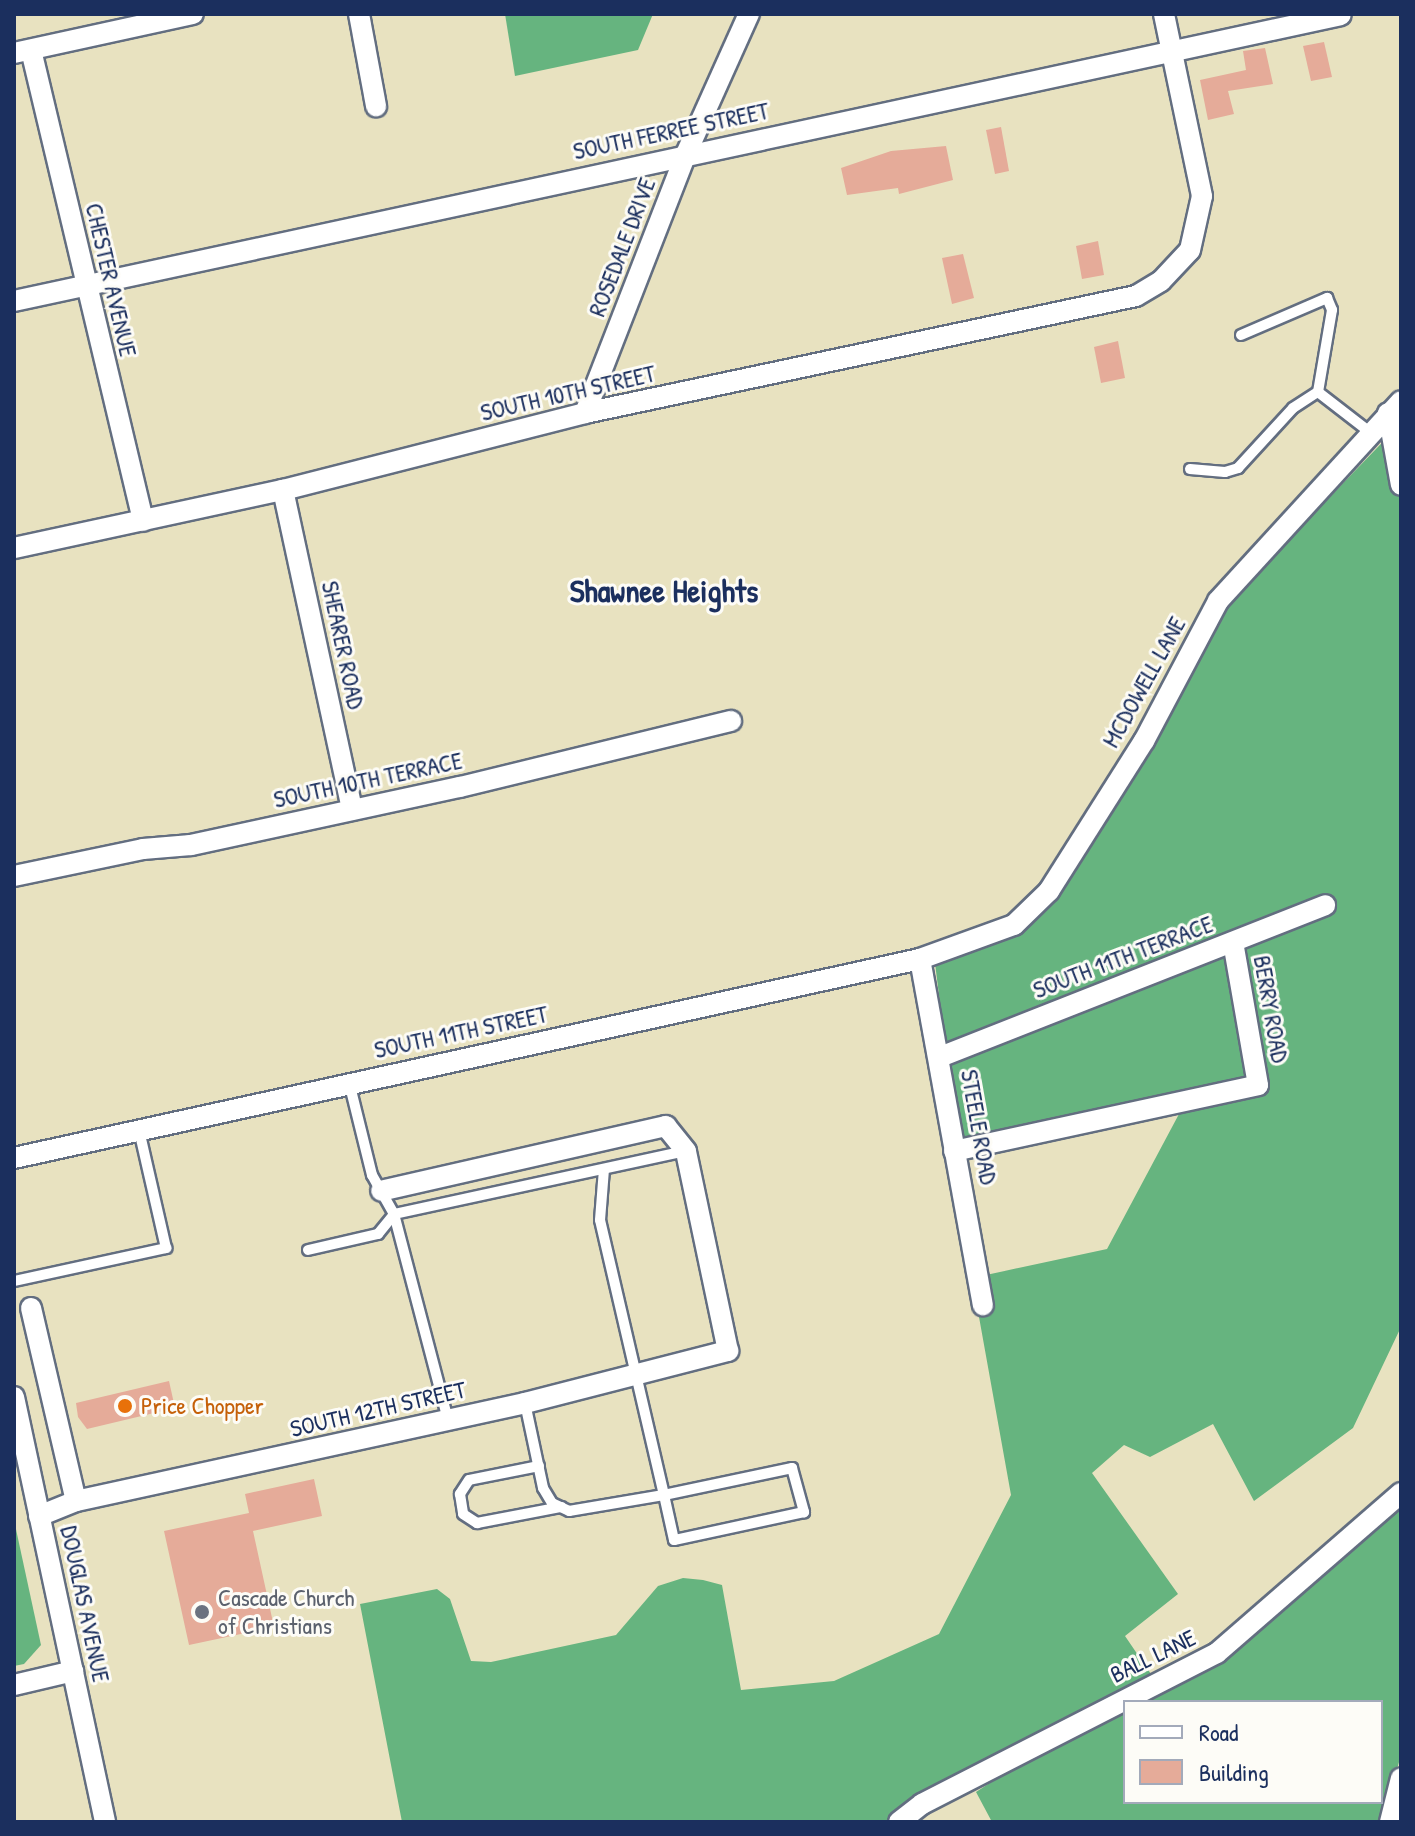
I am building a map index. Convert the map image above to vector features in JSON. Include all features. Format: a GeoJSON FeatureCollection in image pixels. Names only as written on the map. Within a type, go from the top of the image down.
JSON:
{"type":"FeatureCollection","features":[{"type":"Feature","properties":{"kind":"street"},"geometry":{"type":"LineString","coordinates":[[23,52],[193,14]]}},
{"type":"Feature","properties":{"kind":"street"},"geometry":{"type":"LineString","coordinates":[[359,14],[376,106]]}},
{"type":"Feature","properties":{"kind":"street","name":"ROSEDALE DRIVE"},"geometry":{"type":"LineString","coordinates":[[585,413],[686,154],[749,14]]}},
{"type":"Feature","properties":{"kind":"street"},"geometry":{"type":"LineString","coordinates":[[1164,14],[1172,51]]}},
{"type":"Feature","properties":{"kind":"street","name":"SOUTH FERREE STREET"},"geometry":{"type":"LineString","coordinates":[[14,301],[1341,15]]}},
{"type":"Feature","properties":{"kind":"street","name":"SOUTH 10TH STREET"},"geometry":{"type":"LineString","coordinates":[[14,548],[283,490],[585,413],[1136,296],[1161,281],[1190,250],[1202,196],[1172,51]]}},
{"type":"Feature","properties":{"kind":"street","name":"CHESTER AVENUE"},"geometry":{"type":"LineString","coordinates":[[23,52],[85,284],[143,521]]}},
{"type":"Feature","properties":{"kind":"street"},"geometry":{"type":"LineString","coordinates":[[1395,407],[1401,485]]}},
{"type":"Feature","properties":{"kind":"street","name":"MCDOWELL LANE"},"geometry":{"type":"LineString","coordinates":[[920,959],[1014,925],[1049,891],[1144,741],[1218,601],[1395,407]]}},
{"type":"Feature","properties":{"kind":"street","name":"SHEARER ROAD"},"geometry":{"type":"LineString","coordinates":[[283,490],[352,810]]}},
{"type":"Feature","properties":{"kind":"street","name":"SOUTH 10TH TERRACE"},"geometry":{"type":"LineString","coordinates":[[14,876],[352,810],[731,721]]}},
{"type":"Feature","properties":{"kind":"street","name":"SOUTH 11TH TERRACE"},"geometry":{"type":"LineString","coordinates":[[940,1057],[1325,905]]}},
{"type":"Feature","properties":{"kind":"street","name":"BERRY ROAD"},"geometry":{"type":"LineString","coordinates":[[954,1151],[1258,1085],[1233,942]]}},
{"type":"Feature","properties":{"kind":"street","name":"STEELE ROAD"},"geometry":{"type":"LineString","coordinates":[[920,959],[983,1305]]}},
{"type":"Feature","properties":{"kind":"street","name":"SOUTH 11TH STREET"},"geometry":{"type":"LineString","coordinates":[[14,1158],[920,959]]}},
{"type":"Feature","properties":{"kind":"street"},"geometry":{"type":"LineString","coordinates":[[381,1191],[666,1126],[686,1151]]}},
{"type":"Feature","properties":{"kind":"street","name":"SOUTH 12TH STREET"},"geometry":{"type":"LineString","coordinates":[[39,1516],[76,1501],[525,1403],[728,1351],[686,1151]]}},
{"type":"Feature","properties":{"kind":"street"},"geometry":{"type":"LineString","coordinates":[[31,1308],[76,1501]]}},
{"type":"Feature","properties":{"kind":"street","name":"DOUGLAS AVENUE"},"geometry":{"type":"LineString","coordinates":[[14,1397],[105,1822]]}},
{"type":"Feature","properties":{"kind":"street","name":"BALL LANE"},"geometry":{"type":"LineString","coordinates":[[1125,1700],[1217,1653],[1401,1493]]}},
{"type":"Feature","properties":{"kind":"street"},"geometry":{"type":"LineString","coordinates":[[14,1685],[73,1671]]}},
{"type":"Feature","properties":{"kind":"street","name":"BALL LANE"},"geometry":{"type":"LineString","coordinates":[[899,1822],[922,1804],[1123,1701]]}},
{"type":"Feature","properties":{"kind":"street"},"geometry":{"type":"LineString","coordinates":[[1390,1822],[1401,1778]]}},
{"type":"Feature","properties":{"kind":"lane"},"geometry":{"type":"LineString","coordinates":[[1190,469],[1238,468],[1293,408],[1318,392],[1332,310],[1327,298],[1241,335]]}},
{"type":"Feature","properties":{"kind":"lane"},"geometry":{"type":"LineString","coordinates":[[1318,392],[1371,433]]}},
{"type":"Feature","properties":{"kind":"lane"},"geometry":{"type":"LineString","coordinates":[[349,1082],[364,1151],[394,1214],[448,1420]]}},
{"type":"Feature","properties":{"kind":"lane"},"geometry":{"type":"LineString","coordinates":[[14,1281],[166,1248],[139,1130]]}},
{"type":"Feature","properties":{"kind":"lane"},"geometry":{"type":"LineString","coordinates":[[308,1250],[378,1234],[394,1214],[686,1151]]}},
{"type":"Feature","properties":{"kind":"lane"},"geometry":{"type":"LineString","coordinates":[[525,1403],[543,1488],[569,1511],[664,1495],[792,1468],[804,1512],[674,1540],[664,1495],[634,1375],[600,1220],[604,1169]]}},
{"type":"Feature","properties":{"kind":"lane"},"geometry":{"type":"LineString","coordinates":[[539,1466],[469,1480],[460,1494],[463,1514],[477,1523],[561,1507]]}},
{"type":"Feature","properties":{"kind":"green space"},"geometry":{"type":"Polygon","coordinates":[[[505,14],[653,14],[638,50],[515,76],[505,14]]]}},
{"type":"Feature","properties":{"kind":"green space"},"geometry":{"type":"Polygon","coordinates":[[[1401,423],[1401,1327],[1353,1428],[1254,1501],[1213,1424],[1150,1457],[1124,1445],[1092,1473],[1178,1594],[1125,1636],[1153,1677],[891,1822],[402,1822],[360,1604],[437,1589],[450,1599],[471,1661],[491,1662],[616,1635],[658,1586],[683,1578],[703,1580],[722,1585],[741,1690],[834,1681],[939,1634],[1011,1495],[972,1278],[1107,1249],[1179,1114],[1178,1098],[964,1137],[955,1124],[935,963],[1008,937],[1225,606],[1401,423]]]}},
{"type":"Feature","properties":{"kind":"green space"},"geometry":{"type":"Polygon","coordinates":[[[1401,1501],[1401,1755],[1382,1822],[992,1822],[976,1792],[1045,1747],[1123,1710],[1123,1804],[1383,1804],[1383,1700],[1141,1700],[1401,1501]]]}},
{"type":"Feature","properties":{"kind":"green space"},"geometry":{"type":"Polygon","coordinates":[[[14,1520],[41,1645],[24,1664],[14,1666],[14,1520]]]}},
{"type":"Feature","properties":{"kind":"building"},"geometry":{"type":"Polygon","coordinates":[[[1324,42],[1332,77],[1311,81],[1303,46],[1324,42]]]}},
{"type":"Feature","properties":{"kind":"building"},"geometry":{"type":"Polygon","coordinates":[[[1265,48],[1273,84],[1228,91],[1234,114],[1208,120],[1200,80],[1246,70],[1243,51],[1265,48]]]}},
{"type":"Feature","properties":{"kind":"building"},"geometry":{"type":"Polygon","coordinates":[[[1001,127],[1009,171],[995,174],[986,130],[1001,127]]]}},
{"type":"Feature","properties":{"kind":"building"},"geometry":{"type":"Polygon","coordinates":[[[946,146],[953,180],[899,194],[898,188],[847,195],[841,168],[891,151],[946,146]]]}},
{"type":"Feature","properties":{"kind":"building"},"geometry":{"type":"Polygon","coordinates":[[[1098,241],[1104,275],[1082,279],[1076,246],[1098,241]]]}},
{"type":"Feature","properties":{"kind":"building"},"geometry":{"type":"Polygon","coordinates":[[[963,254],[974,298],[952,304],[942,258],[963,254]]]}},
{"type":"Feature","properties":{"kind":"building"},"geometry":{"type":"Polygon","coordinates":[[[1118,341],[1125,378],[1101,383],[1094,347],[1118,341]]]}},
{"type":"Feature","properties":{"kind":"building","name":"Price Chopper"},"geometry":{"type":"Polygon","coordinates":[[[169,1381],[175,1408],[87,1429],[78,1417],[76,1403],[169,1381]]]}},
{"type":"Feature","properties":{"kind":"building"},"geometry":{"type":"Polygon","coordinates":[[[314,1479],[322,1516],[253,1531],[274,1627],[189,1645],[164,1531],[249,1513],[245,1494],[314,1479]]]}},
{"type":"Feature","properties":{"kind":"place","name":"Price Chopper"},"geometry":{"type":"Point","coordinates":[125,1406]}},
{"type":"Feature","properties":{"kind":"place","name":"Cascade Church of Christians"},"geometry":{"type":"Point","coordinates":[202,1612]}},
{"type":"Feature","properties":{"kind":"district","name":"Shawnee Heights"},"geometry":{"type":"Point","coordinates":[664,591]}}]}
